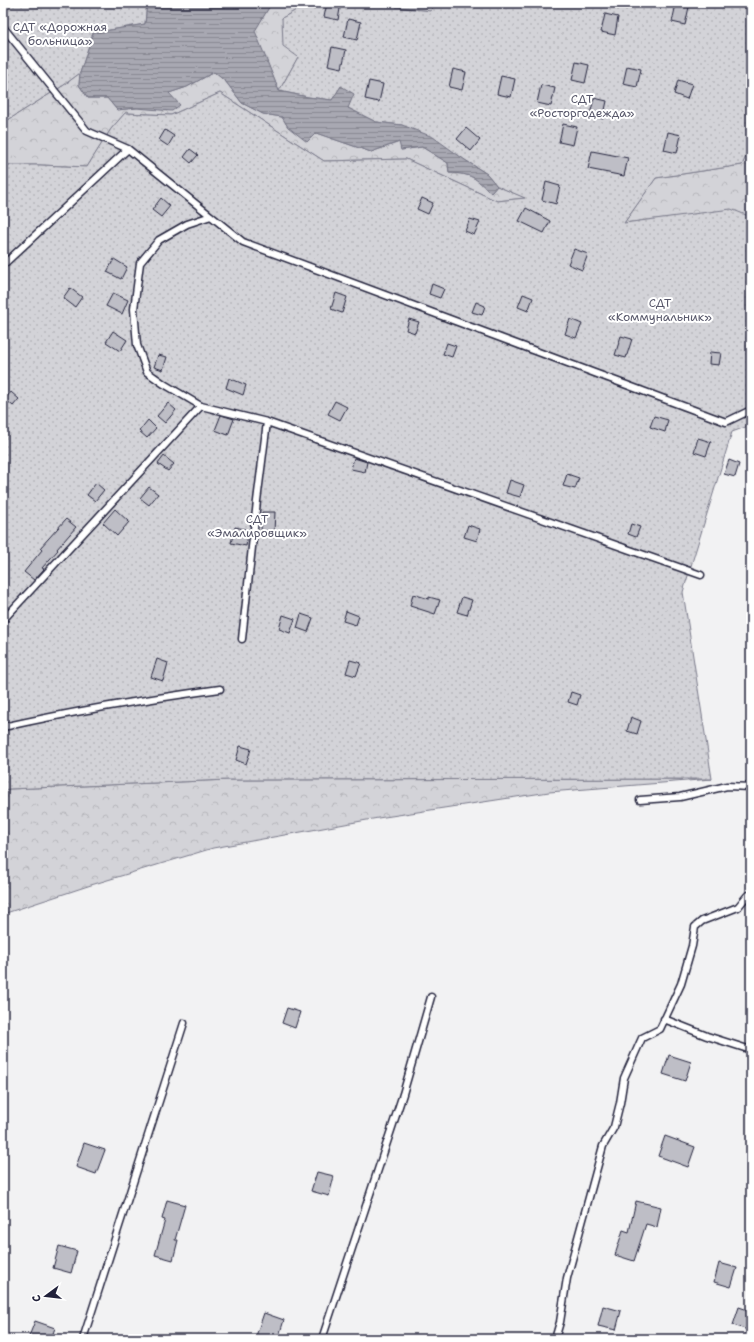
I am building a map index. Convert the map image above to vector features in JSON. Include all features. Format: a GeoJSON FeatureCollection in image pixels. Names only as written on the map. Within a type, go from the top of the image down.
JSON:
{"type":"FeatureCollection","features":[{"type":"Feature","properties":{"kind":"lane"},"geometry":{"type":"LineString","coordinates":[[3,27],[87,131],[128,149],[243,242],[726,422],[751,410]]}},
{"type":"Feature","properties":{"kind":"lane"},"geometry":{"type":"LineString","coordinates":[[3,265],[128,149]]}},
{"type":"Feature","properties":{"kind":"lane"},"geometry":{"type":"LineString","coordinates":[[211,216],[187,224],[159,240],[140,263],[134,309],[137,345],[147,372],[201,406],[267,422],[701,575]]}},
{"type":"Feature","properties":{"kind":"lane"},"geometry":{"type":"LineString","coordinates":[[3,620],[201,406]]}},
{"type":"Feature","properties":{"kind":"lane"},"geometry":{"type":"LineString","coordinates":[[242,639],[267,422]]}},
{"type":"Feature","properties":{"kind":"lane"},"geometry":{"type":"LineString","coordinates":[[3,727],[162,697],[220,689]]}},
{"type":"Feature","properties":{"kind":"lane"},"geometry":{"type":"LineString","coordinates":[[640,800],[680,797],[727,786],[751,787]]}},
{"type":"Feature","properties":{"kind":"lane"},"geometry":{"type":"LineString","coordinates":[[555,1339],[560,1322],[567,1278],[603,1146],[614,1127],[624,1078],[642,1038],[660,1029],[681,984],[692,946],[695,927],[702,921],[738,907],[747,896],[751,894]]}},
{"type":"Feature","properties":{"kind":"lane"},"geometry":{"type":"LineString","coordinates":[[322,1339],[403,1094],[430,997]]}},
{"type":"Feature","properties":{"kind":"lane"},"geometry":{"type":"LineString","coordinates":[[664,1019],[707,1036],[751,1050]]}},
{"type":"Feature","properties":{"kind":"lane"},"geometry":{"type":"LineString","coordinates":[[83,1339],[184,1023]]}},
{"type":"Feature","properties":{"kind":"green space","name":"СДТ «Дорожная больница»"},"geometry":{"type":"Polygon","coordinates":[[[3,3],[147,3],[145,24],[93,33],[80,73],[64,85],[3,123],[3,3]]]}},
{"type":"Feature","properties":{"kind":"green space"},"geometry":{"type":"Polygon","coordinates":[[[273,3],[309,3],[282,18],[298,57],[279,91],[254,31],[273,3]]]}},
{"type":"Feature","properties":{"kind":"green space","name":"СДТ «Эмалировщик»"},"geometry":{"type":"Polygon","coordinates":[[[309,3],[395,3],[396,7],[431,11],[433,3],[751,3],[751,145],[742,165],[656,178],[624,223],[731,209],[751,217],[751,425],[732,432],[683,592],[712,779],[228,780],[9,789],[3,791],[3,165],[87,167],[111,129],[125,113],[171,115],[220,93],[324,161],[406,159],[497,201],[525,198],[497,186],[487,174],[402,125],[376,122],[348,108],[341,87],[332,100],[279,91],[298,57],[283,46],[282,18],[309,3]]]}},
{"type":"Feature","properties":{"kind":"green space"},"geometry":{"type":"Polygon","coordinates":[[[395,3],[433,3],[432,11],[396,7],[395,3]]]}},
{"type":"Feature","properties":{"kind":"green space"},"geometry":{"type":"Polygon","coordinates":[[[214,72],[226,82],[242,103],[263,114],[282,117],[288,127],[316,133],[371,152],[400,142],[401,150],[422,147],[448,163],[449,173],[463,174],[473,177],[491,193],[497,186],[526,198],[497,201],[406,159],[324,161],[220,93],[171,115],[125,113],[111,129],[87,167],[3,165],[3,123],[64,85],[80,73],[79,85],[88,98],[107,98],[117,110],[136,108],[169,93],[187,87],[214,72]]]}},
{"type":"Feature","properties":{"kind":"green space"},"geometry":{"type":"Polygon","coordinates":[[[751,145],[751,217],[731,210],[624,223],[656,178],[742,165],[751,145]]]}},
{"type":"Feature","properties":{"kind":"green space"},"geometry":{"type":"Polygon","coordinates":[[[712,779],[549,792],[378,818],[213,848],[91,885],[3,914],[3,791],[9,789],[228,780],[712,779]]]}},
{"type":"Feature","properties":{"kind":"shaded area"},"geometry":{"type":"Polygon","coordinates":[[[147,3],[273,3],[255,31],[279,91],[332,100],[341,86],[354,94],[348,108],[376,122],[402,125],[433,137],[487,174],[497,186],[491,193],[473,177],[463,174],[449,173],[448,163],[422,147],[401,150],[399,142],[371,152],[316,133],[307,142],[288,127],[282,117],[263,114],[242,103],[226,82],[214,72],[187,87],[169,93],[180,105],[172,111],[136,108],[117,110],[107,98],[88,98],[79,85],[80,73],[93,33],[145,24],[147,3]]]}},
{"type":"Feature","properties":{"kind":"building"},"geometry":{"type":"Polygon","coordinates":[[[327,3],[341,3],[338,20],[324,17],[327,3]]]}},
{"type":"Feature","properties":{"kind":"building"},"geometry":{"type":"Polygon","coordinates":[[[676,4],[689,7],[685,25],[672,22],[676,4]]]}},
{"type":"Feature","properties":{"kind":"building"},"geometry":{"type":"Polygon","coordinates":[[[605,14],[618,17],[615,35],[601,32],[605,14]]]}},
{"type":"Feature","properties":{"kind":"building"},"geometry":{"type":"Polygon","coordinates":[[[348,19],[361,22],[357,40],[344,37],[348,19]]]}},
{"type":"Feature","properties":{"kind":"building"},"geometry":{"type":"Polygon","coordinates":[[[332,47],[346,50],[342,68],[328,65],[332,47]]]}},
{"type":"Feature","properties":{"kind":"building"},"geometry":{"type":"Polygon","coordinates":[[[576,62],[589,65],[585,83],[572,80],[576,62]]]}},
{"type":"Feature","properties":{"kind":"building"},"geometry":{"type":"Polygon","coordinates":[[[627,66],[641,69],[637,87],[623,84],[627,66]]]}},
{"type":"Feature","properties":{"kind":"building"},"geometry":{"type":"Polygon","coordinates":[[[453,69],[466,72],[462,90],[449,87],[453,69]]]}},
{"type":"Feature","properties":{"kind":"building"},"geometry":{"type":"Polygon","coordinates":[[[501,76],[515,79],[511,97],[497,94],[501,76]]]}},
{"type":"Feature","properties":{"kind":"building"},"geometry":{"type":"Polygon","coordinates":[[[678,80],[692,84],[687,99],[674,94],[678,80]]]}},
{"type":"Feature","properties":{"kind":"building"},"geometry":{"type":"Polygon","coordinates":[[[369,81],[383,84],[379,102],[365,99],[369,81]]]}},
{"type":"Feature","properties":{"kind":"building"},"geometry":{"type":"Polygon","coordinates":[[[541,85],[555,88],[551,106],[537,103],[541,85]]]}},
{"type":"Feature","properties":{"kind":"building"},"geometry":{"type":"Polygon","coordinates":[[[594,98],[607,101],[603,119],[590,115],[594,98]]]}},
{"type":"Feature","properties":{"kind":"building"},"geometry":{"type":"Polygon","coordinates":[[[563,124],[577,127],[573,145],[559,142],[563,124]]]}},
{"type":"Feature","properties":{"kind":"building"},"geometry":{"type":"Polygon","coordinates":[[[466,128],[480,140],[471,151],[457,139],[466,128]]]}},
{"type":"Feature","properties":{"kind":"building"},"geometry":{"type":"Polygon","coordinates":[[[165,130],[174,136],[168,146],[159,140],[165,130]]]}},
{"type":"Feature","properties":{"kind":"building"},"geometry":{"type":"Polygon","coordinates":[[[668,132],[681,135],[677,153],[664,150],[668,132]]]}},
{"type":"Feature","properties":{"kind":"building"},"geometry":{"type":"Polygon","coordinates":[[[190,149],[198,155],[191,163],[184,157],[190,149]]]}},
{"type":"Feature","properties":{"kind":"building"},"geometry":{"type":"Polygon","coordinates":[[[592,151],[628,158],[624,176],[588,169],[592,151]]]}},
{"type":"Feature","properties":{"kind":"building"},"geometry":{"type":"Polygon","coordinates":[[[546,182],[560,186],[556,204],[542,200],[546,182]]]}},
{"type":"Feature","properties":{"kind":"building"},"geometry":{"type":"Polygon","coordinates":[[[161,198],[170,206],[161,217],[152,210],[161,198]]]}},
{"type":"Feature","properties":{"kind":"building"},"geometry":{"type":"Polygon","coordinates":[[[422,198],[433,203],[428,214],[417,209],[422,198]]]}},
{"type":"Feature","properties":{"kind":"building"},"geometry":{"type":"Polygon","coordinates":[[[526,208],[550,221],[544,233],[519,221],[526,208]]]}},
{"type":"Feature","properties":{"kind":"building"},"geometry":{"type":"Polygon","coordinates":[[[470,219],[480,222],[474,235],[465,231],[470,219]]]}},
{"type":"Feature","properties":{"kind":"building"},"geometry":{"type":"Polygon","coordinates":[[[574,249],[588,254],[582,270],[568,264],[574,249]]]}},
{"type":"Feature","properties":{"kind":"building"},"geometry":{"type":"Polygon","coordinates":[[[114,259],[127,267],[121,279],[107,272],[114,259]]]}},
{"type":"Feature","properties":{"kind":"building"},"geometry":{"type":"Polygon","coordinates":[[[432,284],[444,289],[440,298],[429,294],[432,284]]]}},
{"type":"Feature","properties":{"kind":"building"},"geometry":{"type":"Polygon","coordinates":[[[70,288],[82,297],[75,307],[63,298],[70,288]]]}},
{"type":"Feature","properties":{"kind":"building"},"geometry":{"type":"Polygon","coordinates":[[[113,293],[128,300],[122,314],[106,306],[113,293]]]}},
{"type":"Feature","properties":{"kind":"building"},"geometry":{"type":"Polygon","coordinates":[[[336,293],[347,297],[342,313],[331,309],[336,293]]]}},
{"type":"Feature","properties":{"kind":"building"},"geometry":{"type":"Polygon","coordinates":[[[523,294],[533,298],[528,311],[518,307],[523,294]]]}},
{"type":"Feature","properties":{"kind":"building"},"geometry":{"type":"Polygon","coordinates":[[[476,302],[485,306],[482,315],[472,312],[476,302]]]}},
{"type":"Feature","properties":{"kind":"building"},"geometry":{"type":"Polygon","coordinates":[[[409,319],[419,322],[415,333],[406,330],[409,319]]]}},
{"type":"Feature","properties":{"kind":"building"},"geometry":{"type":"Polygon","coordinates":[[[570,319],[582,324],[576,338],[565,334],[570,319]]]}},
{"type":"Feature","properties":{"kind":"building"},"geometry":{"type":"Polygon","coordinates":[[[113,331],[127,340],[120,351],[106,342],[113,331]]]}},
{"type":"Feature","properties":{"kind":"building"},"geometry":{"type":"Polygon","coordinates":[[[621,336],[632,339],[626,358],[615,355],[621,336]]]}},
{"type":"Feature","properties":{"kind":"building"},"geometry":{"type":"Polygon","coordinates":[[[447,343],[456,346],[452,357],[443,354],[447,343]]]}},
{"type":"Feature","properties":{"kind":"building"},"geometry":{"type":"Polygon","coordinates":[[[710,352],[721,353],[719,365],[709,364],[710,352]]]}},
{"type":"Feature","properties":{"kind":"building"},"geometry":{"type":"Polygon","coordinates":[[[158,355],[167,357],[163,370],[154,367],[158,355]]]}},
{"type":"Feature","properties":{"kind":"building"},"geometry":{"type":"Polygon","coordinates":[[[229,378],[246,385],[243,395],[226,388],[229,378]]]}},
{"type":"Feature","properties":{"kind":"building"},"geometry":{"type":"Polygon","coordinates":[[[11,392],[19,399],[13,406],[5,399],[11,392]]]}},
{"type":"Feature","properties":{"kind":"building"},"geometry":{"type":"Polygon","coordinates":[[[335,401],[347,407],[340,420],[328,414],[335,401]]]}},
{"type":"Feature","properties":{"kind":"building"},"geometry":{"type":"Polygon","coordinates":[[[168,403],[176,410],[165,423],[157,416],[168,403]]]}},
{"type":"Feature","properties":{"kind":"building"},"geometry":{"type":"Polygon","coordinates":[[[221,415],[234,419],[228,435],[215,430],[221,415]]]}},
{"type":"Feature","properties":{"kind":"building"},"geometry":{"type":"Polygon","coordinates":[[[654,416],[668,420],[665,432],[650,427],[654,416]]]}},
{"type":"Feature","properties":{"kind":"building"},"geometry":{"type":"Polygon","coordinates":[[[148,420],[156,428],[147,438],[139,431],[148,420]]]}},
{"type":"Feature","properties":{"kind":"building"},"geometry":{"type":"Polygon","coordinates":[[[698,438],[711,442],[706,456],[694,452],[698,438]]]}},
{"type":"Feature","properties":{"kind":"building"},"geometry":{"type":"Polygon","coordinates":[[[164,456],[174,464],[168,471],[158,464],[164,456]]]}},
{"type":"Feature","properties":{"kind":"building"},"geometry":{"type":"Polygon","coordinates":[[[354,458],[367,462],[365,472],[351,469],[354,458]]]}},
{"type":"Feature","properties":{"kind":"building"},"geometry":{"type":"Polygon","coordinates":[[[729,460],[739,464],[735,477],[724,474],[729,460]]]}},
{"type":"Feature","properties":{"kind":"building"},"geometry":{"type":"Polygon","coordinates":[[[567,474],[579,478],[575,489],[563,486],[567,474]]]}},
{"type":"Feature","properties":{"kind":"building"},"geometry":{"type":"Polygon","coordinates":[[[510,480],[524,485],[520,497],[506,493],[510,480]]]}},
{"type":"Feature","properties":{"kind":"building"},"geometry":{"type":"Polygon","coordinates":[[[96,483],[104,490],[95,501],[87,495],[96,483]]]}},
{"type":"Feature","properties":{"kind":"building"},"geometry":{"type":"Polygon","coordinates":[[[149,487],[158,494],[149,505],[140,498],[149,487]]]}},
{"type":"Feature","properties":{"kind":"building"},"geometry":{"type":"Polygon","coordinates":[[[115,509],[129,522],[117,536],[103,523],[115,509]]]}},
{"type":"Feature","properties":{"kind":"building"},"geometry":{"type":"Polygon","coordinates":[[[262,512],[275,512],[274,532],[261,531],[262,512]]]}},
{"type":"Feature","properties":{"kind":"building"},"geometry":{"type":"Polygon","coordinates":[[[66,519],[76,527],[57,549],[58,550],[42,568],[44,569],[34,580],[24,572],[42,550],[40,548],[66,519]]]}},
{"type":"Feature","properties":{"kind":"building"},"geometry":{"type":"Polygon","coordinates":[[[631,524],[640,527],[636,537],[628,534],[631,524]]]}},
{"type":"Feature","properties":{"kind":"building"},"geometry":{"type":"Polygon","coordinates":[[[468,525],[480,529],[477,541],[464,537],[468,525]]]}},
{"type":"Feature","properties":{"kind":"building"},"geometry":{"type":"Polygon","coordinates":[[[235,527],[249,530],[246,546],[231,543],[235,527]]]}},
{"type":"Feature","properties":{"kind":"building"},"geometry":{"type":"Polygon","coordinates":[[[413,594],[429,599],[429,597],[440,600],[435,614],[410,606],[413,594]]]}},
{"type":"Feature","properties":{"kind":"building"},"geometry":{"type":"Polygon","coordinates":[[[462,597],[472,600],[467,615],[457,612],[462,597]]]}},
{"type":"Feature","properties":{"kind":"building"},"geometry":{"type":"Polygon","coordinates":[[[346,611],[359,616],[356,625],[343,621],[346,611]]]}},
{"type":"Feature","properties":{"kind":"building"},"geometry":{"type":"Polygon","coordinates":[[[301,614],[313,618],[308,632],[297,628],[301,614]]]}},
{"type":"Feature","properties":{"kind":"building"},"geometry":{"type":"Polygon","coordinates":[[[283,615],[295,619],[290,633],[279,629],[283,615]]]}},
{"type":"Feature","properties":{"kind":"building"},"geometry":{"type":"Polygon","coordinates":[[[157,659],[168,663],[163,681],[151,677],[157,659]]]}},
{"type":"Feature","properties":{"kind":"building"},"geometry":{"type":"Polygon","coordinates":[[[350,660],[361,663],[356,676],[346,673],[350,660]]]}},
{"type":"Feature","properties":{"kind":"building"},"geometry":{"type":"Polygon","coordinates":[[[571,692],[580,695],[577,705],[568,702],[571,692]]]}},
{"type":"Feature","properties":{"kind":"building"},"geometry":{"type":"Polygon","coordinates":[[[631,717],[641,721],[637,734],[627,731],[631,717]]]}},
{"type":"Feature","properties":{"kind":"building"},"geometry":{"type":"Polygon","coordinates":[[[240,746],[251,749],[246,764],[236,760],[240,746]]]}},
{"type":"Feature","properties":{"kind":"building"},"geometry":{"type":"Polygon","coordinates":[[[287,1008],[300,1012],[295,1028],[282,1023],[287,1008]]]}},
{"type":"Feature","properties":{"kind":"building"},"geometry":{"type":"Polygon","coordinates":[[[669,1055],[691,1062],[685,1081],[663,1074],[669,1055]]]}},
{"type":"Feature","properties":{"kind":"building"},"geometry":{"type":"Polygon","coordinates":[[[665,1136],[695,1147],[688,1167],[658,1156],[665,1136]]]}},
{"type":"Feature","properties":{"kind":"building"},"geometry":{"type":"Polygon","coordinates":[[[84,1143],[105,1150],[96,1174],[76,1167],[84,1143]]]}},
{"type":"Feature","properties":{"kind":"building"},"geometry":{"type":"Polygon","coordinates":[[[317,1172],[334,1176],[329,1196],[311,1191],[317,1172]]]}},
{"type":"Feature","properties":{"kind":"building"},"geometry":{"type":"Polygon","coordinates":[[[167,1200],[185,1205],[175,1240],[178,1240],[173,1260],[155,1255],[165,1220],[162,1219],[167,1200]]]}},
{"type":"Feature","properties":{"kind":"building"},"geometry":{"type":"Polygon","coordinates":[[[636,1201],[661,1207],[657,1227],[646,1224],[634,1261],[615,1255],[623,1230],[629,1232],[636,1201]]]}},
{"type":"Feature","properties":{"kind":"building"},"geometry":{"type":"Polygon","coordinates":[[[59,1246],[77,1251],[71,1273],[53,1268],[59,1246]]]}},
{"type":"Feature","properties":{"kind":"building"},"geometry":{"type":"Polygon","coordinates":[[[719,1263],[737,1268],[731,1287],[714,1282],[719,1263]]]}},
{"type":"Feature","properties":{"kind":"building"},"geometry":{"type":"Polygon","coordinates":[[[603,1306],[621,1311],[616,1330],[598,1326],[603,1306]]]}},
{"type":"Feature","properties":{"kind":"building"},"geometry":{"type":"Polygon","coordinates":[[[739,1307],[751,1311],[751,1331],[733,1325],[739,1307]]]}},
{"type":"Feature","properties":{"kind":"building"},"geometry":{"type":"Polygon","coordinates":[[[264,1313],[284,1320],[278,1339],[255,1339],[264,1313]]]}},
{"type":"Feature","properties":{"kind":"building"},"geometry":{"type":"Polygon","coordinates":[[[35,1321],[55,1328],[51,1339],[28,1339],[35,1321]]]}},
{"type":"Feature","properties":{"kind":"park label","name":"СДТ «Росторгодежда»"},"geometry":{"type":"Point","coordinates":[582,106]}},
{"type":"Feature","properties":{"kind":"park label","name":"СДТ «Коммунальник»"},"geometry":{"type":"Point","coordinates":[660,310]}}]}
